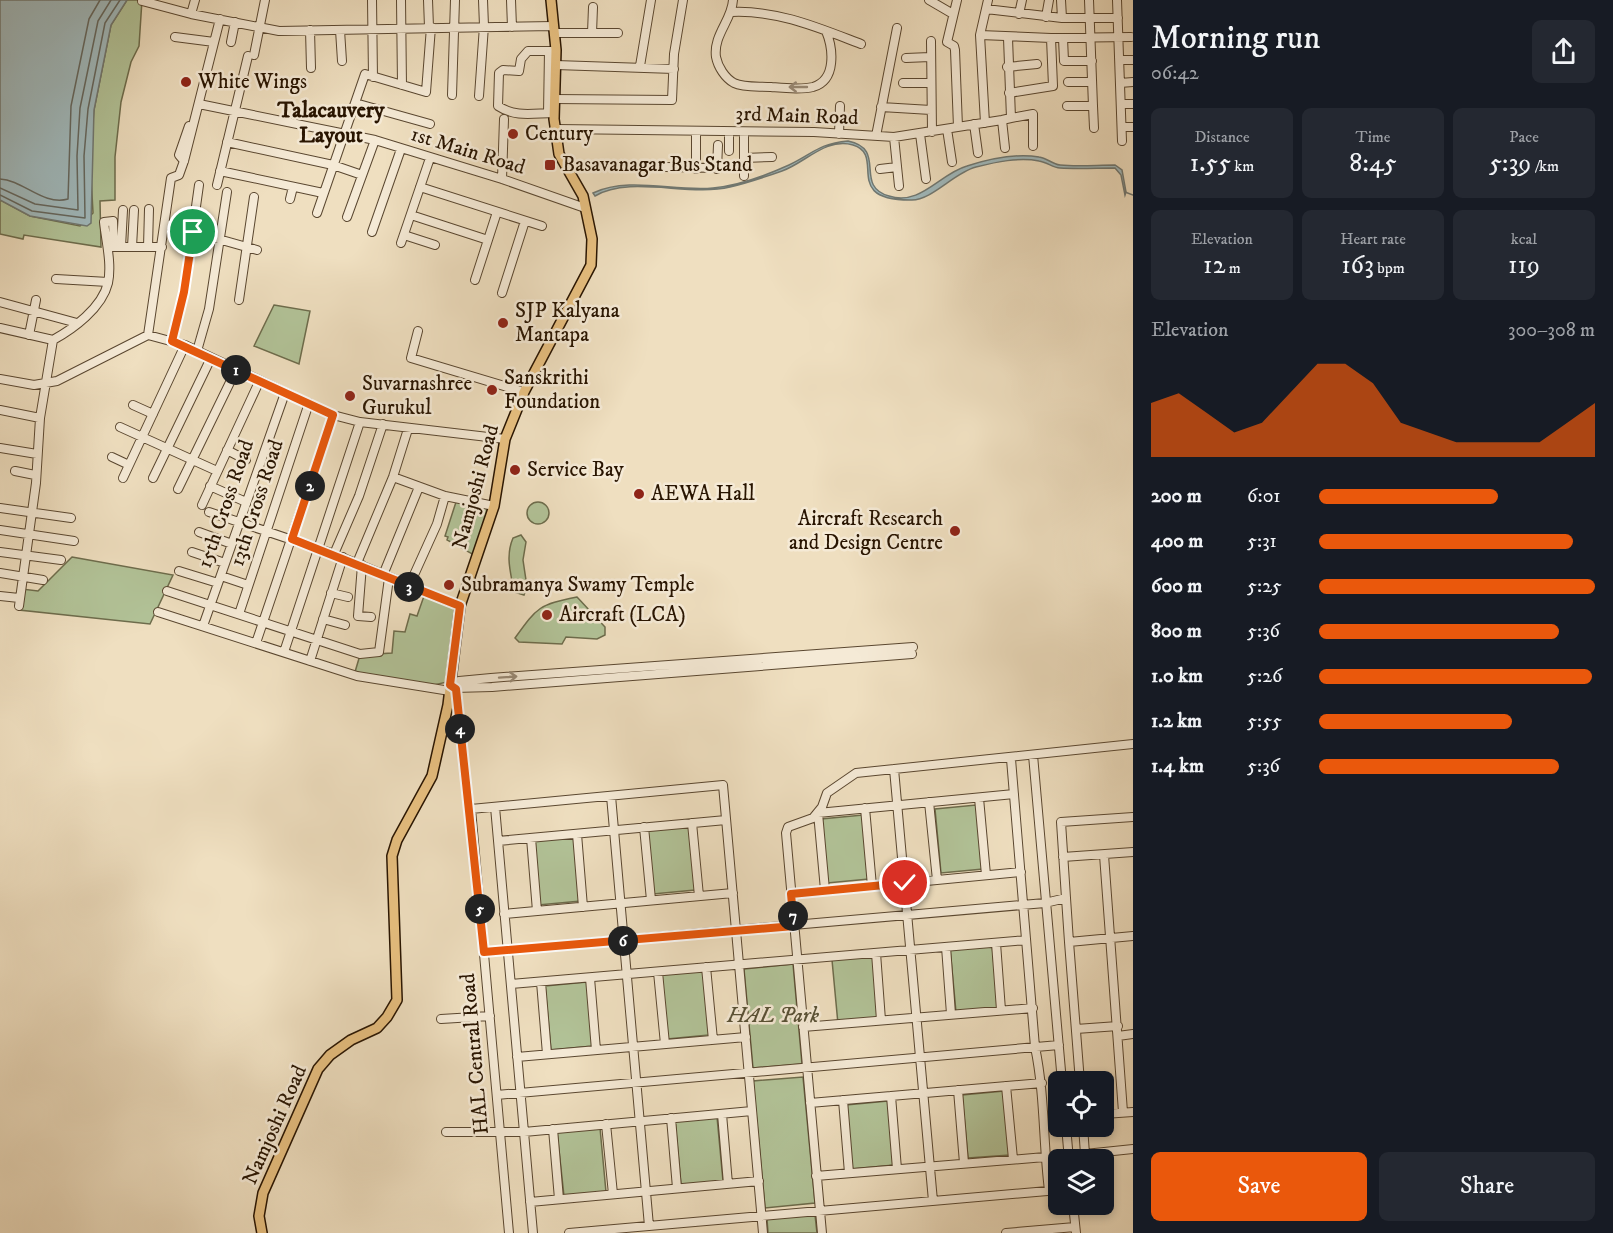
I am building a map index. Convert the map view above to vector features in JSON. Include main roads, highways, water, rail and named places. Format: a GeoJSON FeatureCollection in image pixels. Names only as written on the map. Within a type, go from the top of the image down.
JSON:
{"type":"FeatureCollection","features":[{"type":"Feature","properties":{"kind":"main road","name":"Namjoshi Road"},"geometry":{"type":"LineString","coordinates":[[262,1233],[259,1216],[263,1193],[318,1069],[330,1055],[351,1040],[377,1028],[397,1000],[392,856],[397,840],[432,776],[452,688],[460,606],[494,506],[505,440],[524,392],[591,265],[592,239],[583,196],[559,154],[556,129],[551,113],[556,65],[552,51],[554,29],[551,0]]}},
{"type":"Feature","properties":{"kind":"water"},"geometry":{"type":"Polygon","coordinates":[[[0,0],[127,0],[111,25],[94,110],[91,223],[87,226],[30,216],[0,200],[0,0]]]}},
{"type":"Feature","properties":{"kind":"water"},"geometry":{"type":"Polygon","coordinates":[[[848,141],[860,145],[866,152],[873,184],[879,191],[889,196],[911,197],[957,170],[1012,156],[1042,158],[1060,165],[1115,165],[1122,170],[1126,192],[1125,195],[1121,175],[1115,168],[1060,168],[1031,160],[1016,160],[968,170],[920,199],[890,198],[877,193],[871,186],[866,158],[862,150],[843,143],[816,152],[782,171],[730,187],[697,190],[625,187],[595,196],[593,193],[607,188],[637,185],[698,189],[732,185],[780,169],[823,147],[848,141]]]}},
{"type":"Feature","properties":{"kind":"waterway"},"geometry":{"type":"LineString","coordinates":[[1125,192],[1133,195]]}},
{"type":"Feature","properties":{"kind":"place","name":"White Wings"},"geometry":{"type":"Point","coordinates":[186,82]}},
{"type":"Feature","properties":{"kind":"place","name":"Century"},"geometry":{"type":"Point","coordinates":[513,134]}},
{"type":"Feature","properties":{"kind":"place","name":"Basavanagar Bus Stand"},"geometry":{"type":"Point","coordinates":[550,165]}},
{"type":"Feature","properties":{"kind":"place","name":"SJP Kalyana Mantapa"},"geometry":{"type":"Point","coordinates":[503,323]}},
{"type":"Feature","properties":{"kind":"place","name":"Sanskrithi Foundation"},"geometry":{"type":"Point","coordinates":[492,390]}},
{"type":"Feature","properties":{"kind":"place","name":"Suvarnashree Gurukul"},"geometry":{"type":"Point","coordinates":[350,396]}},
{"type":"Feature","properties":{"kind":"place","name":"Service Bay"},"geometry":{"type":"Point","coordinates":[515,470]}},
{"type":"Feature","properties":{"kind":"place","name":"AEWA Hall"},"geometry":{"type":"Point","coordinates":[639,494]}},
{"type":"Feature","properties":{"kind":"place","name":"Aircraft Research and Design Centre"},"geometry":{"type":"Point","coordinates":[955,531]}},
{"type":"Feature","properties":{"kind":"place","name":"Subramanya Swamy Temple"},"geometry":{"type":"Point","coordinates":[449,585]}},
{"type":"Feature","properties":{"kind":"place","name":"Aircraft (LCA)"},"geometry":{"type":"Point","coordinates":[547,615]}},
{"type":"Feature","properties":{"kind":"district","name":"Talacauvery Layout"},"geometry":{"type":"Point","coordinates":[331,122]}},
{"type":"Feature","properties":{"kind":"park label","name":"HAL Park"},"geometry":{"type":"Point","coordinates":[773,1016]}}]}
